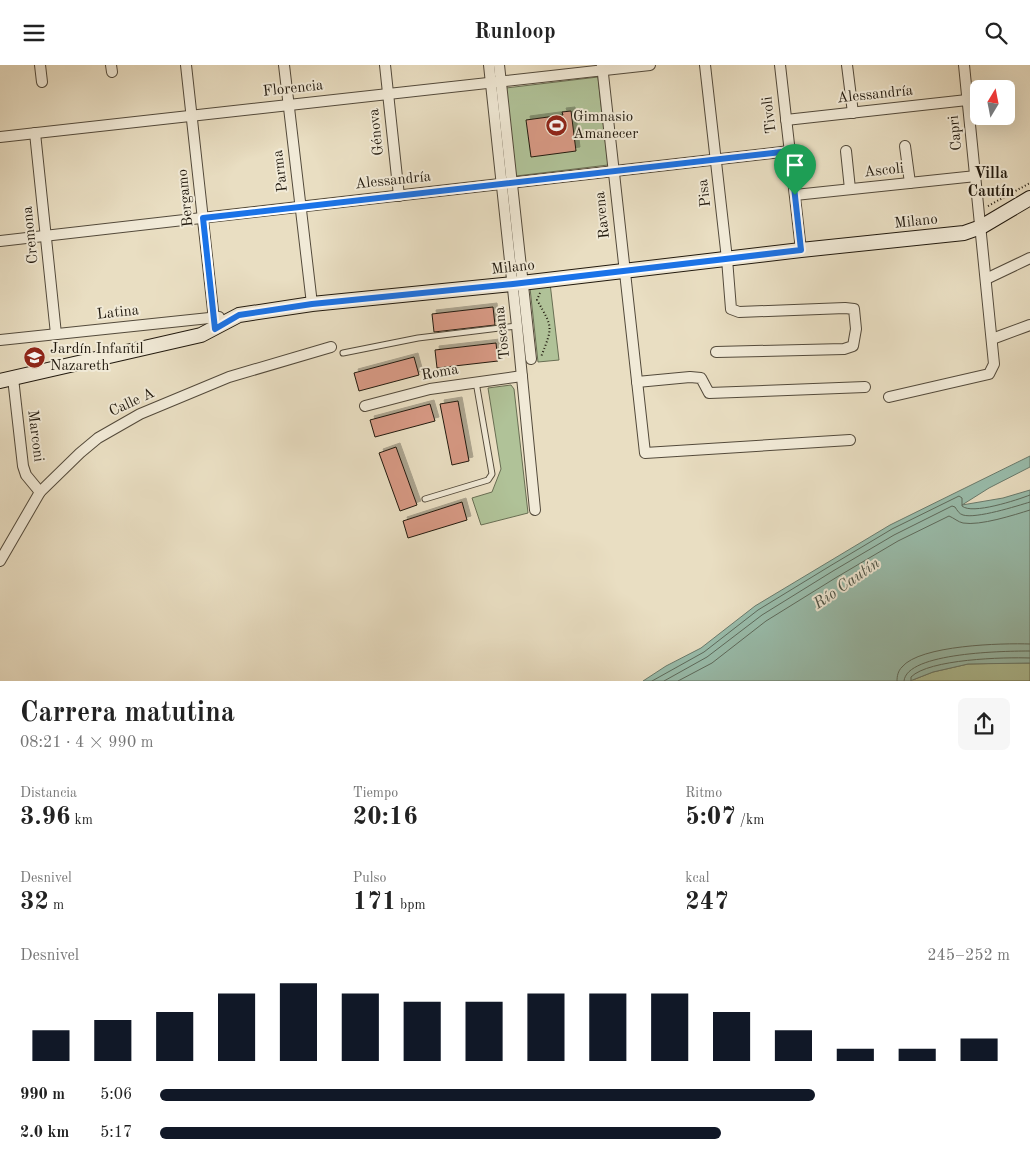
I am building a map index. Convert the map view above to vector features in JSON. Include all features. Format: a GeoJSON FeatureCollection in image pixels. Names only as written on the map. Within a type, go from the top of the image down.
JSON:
{"type":"FeatureCollection","features":[{"type":"Feature","properties":{"kind":"street"},"geometry":{"type":"LineString","coordinates":[[40,65],[42,82]]}},
{"type":"Feature","properties":{"kind":"street","name":"Bergamo"},"geometry":{"type":"LineString","coordinates":[[186,65],[214,323]]}},
{"type":"Feature","properties":{"kind":"street","name":"Parma"},"geometry":{"type":"LineString","coordinates":[[284,65],[312,304]]}},
{"type":"Feature","properties":{"kind":"street","name":"Génova"},"geometry":{"type":"LineString","coordinates":[[385,65],[399,196]]}},
{"type":"Feature","properties":{"kind":"street","name":"Toscana"},"geometry":{"type":"LineString","coordinates":[[488,65],[496,82]]}},
{"type":"Feature","properties":{"kind":"street","name":"Toscana"},"geometry":{"type":"LineString","coordinates":[[499,65],[496,82],[518,284],[534,358]]}},
{"type":"Feature","properties":{"kind":"street","name":"Florencia"},"geometry":{"type":"LineString","coordinates":[[0,137],[496,82],[603,68],[650,65]]}},
{"type":"Feature","properties":{"kind":"street","name":"Pisa"},"geometry":{"type":"LineString","coordinates":[[705,65],[727,259],[730,309],[739,312],[854,309],[856,329],[853,346],[844,349],[716,352]]}},
{"type":"Feature","properties":{"kind":"street","name":"Tivoli"},"geometry":{"type":"LineString","coordinates":[[780,65],[801,250]]}},
{"type":"Feature","properties":{"kind":"street"},"geometry":{"type":"LineString","coordinates":[[847,65],[853,113]]}},
{"type":"Feature","properties":{"kind":"street","name":"Capri"},"geometry":{"type":"LineString","coordinates":[[889,397],[989,374],[994,364],[964,65]]}},
{"type":"Feature","properties":{"kind":"street","name":"Ravena"},"geometry":{"type":"LineString","coordinates":[[603,68],[645,453],[850,440]]}},
{"type":"Feature","properties":{"kind":"street","name":"Alessandría"},"geometry":{"type":"LineString","coordinates":[[786,120],[967,101]]}},
{"type":"Feature","properties":{"kind":"street","name":"Cremona"},"geometry":{"type":"LineString","coordinates":[[35,133],[56,334]]}},
{"type":"Feature","properties":{"kind":"street"},"geometry":{"type":"LineString","coordinates":[[905,146],[910,183]]}},
{"type":"Feature","properties":{"kind":"street","name":"Alessandría"},"geometry":{"type":"LineString","coordinates":[[0,241],[790,151]]}},
{"type":"Feature","properties":{"kind":"street"},"geometry":{"type":"LineString","coordinates":[[846,151],[850,189]]}},
{"type":"Feature","properties":{"kind":"street","name":"Ascoli"},"geometry":{"type":"LineString","coordinates":[[795,195],[976,176]]}},
{"type":"Feature","properties":{"kind":"street","name":"Milano"},"geometry":{"type":"LineString","coordinates":[[7,379],[201,335],[214,323],[239,315],[312,304],[518,284],[801,250],[964,233],[981,227],[1030,197]]}},
{"type":"Feature","properties":{"kind":"street"},"geometry":{"type":"LineString","coordinates":[[986,279],[1030,258]]}},
{"type":"Feature","properties":{"kind":"street","name":"Toscana"},"geometry":{"type":"LineString","coordinates":[[518,284],[517,326],[536,510]]}},
{"type":"Feature","properties":{"kind":"street","name":"Latina"},"geometry":{"type":"LineString","coordinates":[[0,340],[56,334],[214,323]]}},
{"type":"Feature","properties":{"kind":"street"},"geometry":{"type":"LineString","coordinates":[[992,339],[1030,325]]}},
{"type":"Feature","properties":{"kind":"street","name":"Calle A"},"geometry":{"type":"LineString","coordinates":[[0,561],[40,492],[98,438],[140,415],[229,377],[330,347]]}},
{"type":"Feature","properties":{"kind":"street","name":"Roma"},"geometry":{"type":"LineString","coordinates":[[364,406],[397,397],[476,382],[522,376]]}},
{"type":"Feature","properties":{"kind":"street"},"geometry":{"type":"LineString","coordinates":[[637,382],[690,377],[701,378],[709,393],[865,387]]}},
{"type":"Feature","properties":{"kind":"street","name":"Marconi"},"geometry":{"type":"LineString","coordinates":[[7,379],[23,466],[26,475],[40,492]]}},
{"type":"Feature","properties":{"kind":"lane"},"geometry":{"type":"LineString","coordinates":[[343,353],[418,338],[517,326]]}},
{"type":"Feature","properties":{"kind":"lane"},"geometry":{"type":"LineString","coordinates":[[425,499],[488,480],[492,474],[476,382]]}},
{"type":"Feature","properties":{"kind":"path"},"geometry":{"type":"LineString","coordinates":[[979,210],[1030,183]]}},
{"type":"Feature","properties":{"kind":"path"},"geometry":{"type":"LineString","coordinates":[[534,358],[542,357],[551,329],[550,322],[537,300],[542,291],[540,281]]}},
{"type":"Feature","properties":{"kind":"shaded area","name":"Gimnasio Amanecer"},"geometry":{"type":"Polygon","coordinates":[[[598,77],[608,165],[516,176],[506,88],[598,77]]]}},
{"type":"Feature","properties":{"kind":"shaded area"},"geometry":{"type":"Polygon","coordinates":[[[550,283],[559,360],[538,362],[530,288],[550,283]]]}},
{"type":"Feature","properties":{"kind":"shaded area"},"geometry":{"type":"Polygon","coordinates":[[[511,385],[514,389],[528,513],[481,525],[472,498],[492,492],[501,469],[488,388],[511,385]]]}},
{"type":"Feature","properties":{"kind":"shaded area"},"geometry":{"type":"Polygon","coordinates":[[[1030,663],[1030,681],[910,681],[933,672],[968,664],[1030,663]]]}},
{"type":"Feature","properties":{"kind":"water","name":"Río Cautín"},"geometry":{"type":"Polygon","coordinates":[[[1030,456],[1030,467],[989,488],[962,505],[1003,498],[1030,490],[1030,663],[968,664],[933,672],[910,681],[643,681],[666,666],[701,648],[755,606],[890,525],[1030,456]]]}},
{"type":"Feature","properties":{"kind":"building"},"geometry":{"type":"Polygon","coordinates":[[[571,111],[576,151],[531,157],[526,120],[563,115],[562,112],[571,111]]]}},
{"type":"Feature","properties":{"kind":"building"},"geometry":{"type":"Polygon","coordinates":[[[493,307],[495,325],[434,332],[432,314],[493,307]]]}},
{"type":"Feature","properties":{"kind":"building"},"geometry":{"type":"Polygon","coordinates":[[[496,343],[498,361],[437,368],[435,350],[496,343]]]}},
{"type":"Feature","properties":{"kind":"building"},"geometry":{"type":"Polygon","coordinates":[[[414,357],[419,375],[359,391],[354,373],[414,357]]]}},
{"type":"Feature","properties":{"kind":"building"},"geometry":{"type":"Polygon","coordinates":[[[458,401],[469,461],[452,465],[440,404],[458,401]]]}},
{"type":"Feature","properties":{"kind":"building"},"geometry":{"type":"Polygon","coordinates":[[[430,404],[435,421],[375,437],[370,420],[430,404]]]}},
{"type":"Feature","properties":{"kind":"building"},"geometry":{"type":"Polygon","coordinates":[[[396,447],[417,505],[400,511],[379,453],[396,447]]]}},
{"type":"Feature","properties":{"kind":"building"},"geometry":{"type":"Polygon","coordinates":[[[462,502],[467,520],[408,538],[403,521],[462,502]]]}},
{"type":"Feature","properties":{"kind":"place","name":"Gimnasio Amanecer"},"geometry":{"type":"Point","coordinates":[557,126]}},
{"type":"Feature","properties":{"kind":"place","name":"Jardín Infantil Nazareth"},"geometry":{"type":"Point","coordinates":[34,358]}},
{"type":"Feature","properties":{"kind":"district","name":"Villa Cautín"},"geometry":{"type":"Point","coordinates":[991,183]}},
{"type":"Feature","properties":{"kind":"route"},"geometry":{"type":"LineString","coordinates":[[790,151],[795,195],[801,250],[624,272],[312,304],[239,315],[215,329],[203,218],[790,151]]}}]}
